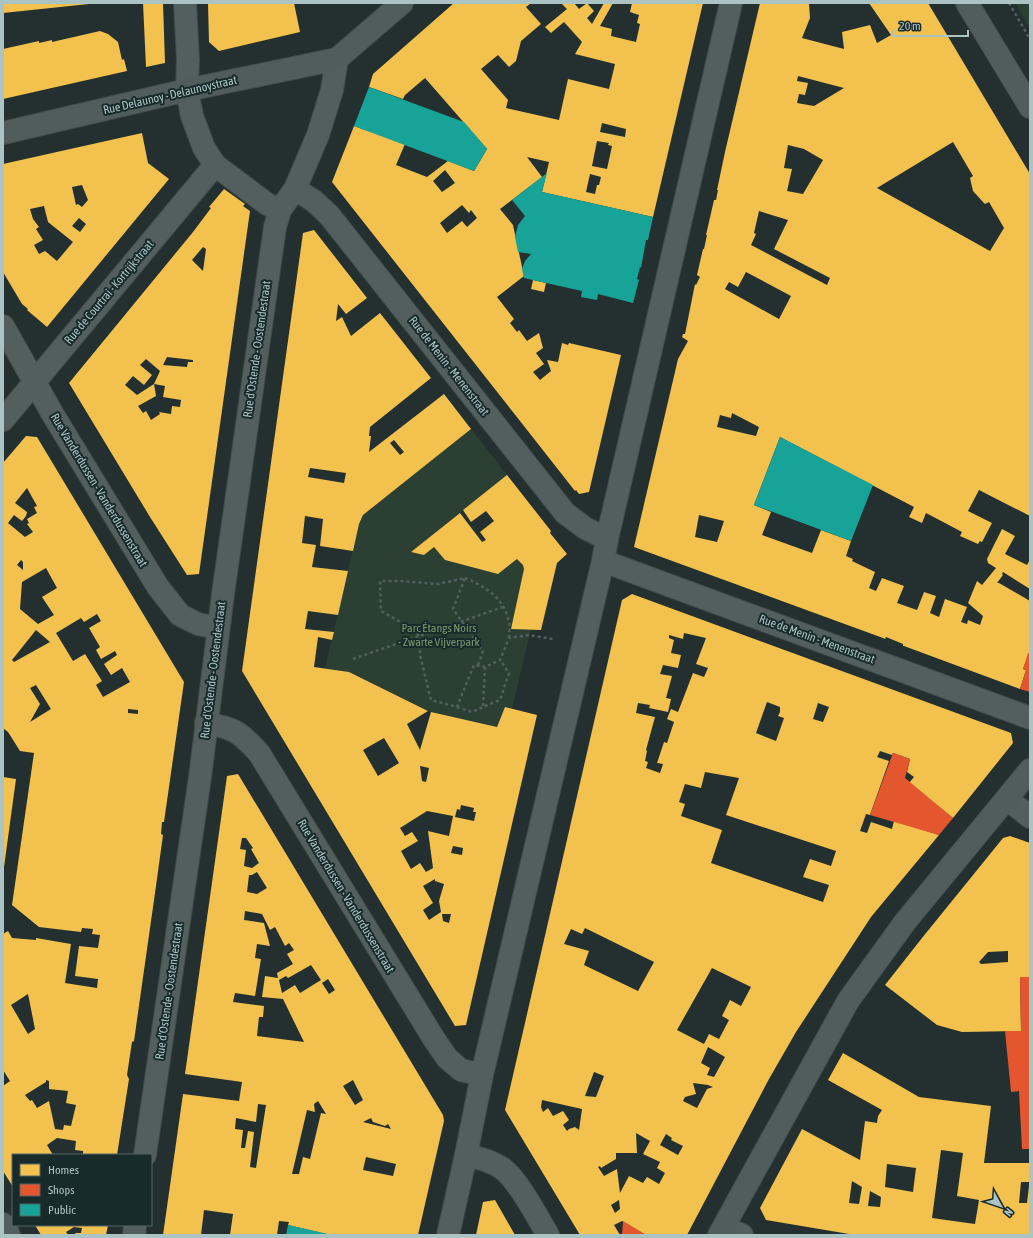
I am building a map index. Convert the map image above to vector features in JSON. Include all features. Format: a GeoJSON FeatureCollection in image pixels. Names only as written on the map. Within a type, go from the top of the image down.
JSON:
{"type":"FeatureCollection","features":[{"type":"Feature","properties":{"kind":"street"},"geometry":{"type":"LineString","coordinates":[[185,3],[188,60],[187,90],[192,116],[204,148],[215,165],[267,204],[280,210]]}},
{"type":"Feature","properties":{"kind":"street"},"geometry":{"type":"LineString","coordinates":[[337,59],[402,3]]}},
{"type":"Feature","properties":{"kind":"street"},"geometry":{"type":"LineString","coordinates":[[448,1235],[482,1075],[603,562],[607,539],[731,3]]}},
{"type":"Feature","properties":{"kind":"street"},"geometry":{"type":"LineString","coordinates":[[967,3],[1030,107]]}},
{"type":"Feature","properties":{"kind":"street","name":"Rue Delaunoy - Delaunoystraat"},"geometry":{"type":"LineString","coordinates":[[3,132],[187,90],[337,59]]}},
{"type":"Feature","properties":{"kind":"street","name":"Rue d'Ostende - Oostendestraat"},"geometry":{"type":"LineString","coordinates":[[145,1154],[200,777],[218,628],[275,227],[280,210],[295,189],[318,135],[332,90],[337,59]]}},
{"type":"Feature","properties":{"kind":"street","name":"Rue de Courtrai - Kortrijkstraat"},"geometry":{"type":"LineString","coordinates":[[3,420],[215,165]]}},
{"type":"Feature","properties":{"kind":"street","name":"Rue de Menin - Menenstraat"},"geometry":{"type":"LineString","coordinates":[[295,189],[314,201],[329,215],[565,513],[585,528],[607,539]]}},
{"type":"Feature","properties":{"kind":"street","name":"Rue Vanderdussen - Vanderdussenstraat"},"geometry":{"type":"LineString","coordinates":[[3,326],[52,413],[158,587],[180,615],[198,624],[218,628]]}},
{"type":"Feature","properties":{"kind":"street","name":"Rue de Menin - Menenstraat"},"geometry":{"type":"LineString","coordinates":[[603,562],[1030,718]]}},
{"type":"Feature","properties":{"kind":"street","name":"Rue Vanderdussen - Vanderdussenstraat"},"geometry":{"type":"LineString","coordinates":[[206,723],[227,727],[245,737],[259,753],[447,1058],[462,1070],[482,1075]]}},
{"type":"Feature","properties":{"kind":"street"},"geometry":{"type":"LineString","coordinates":[[728,1232],[848,1001],[905,922],[1030,770]]}},
{"type":"Feature","properties":{"kind":"street"},"geometry":{"type":"LineString","coordinates":[[1007,799],[1030,817]]}},
{"type":"Feature","properties":{"kind":"street"},"geometry":{"type":"LineString","coordinates":[[466,1154],[486,1160],[504,1170],[516,1183],[548,1235]]}},
{"type":"Feature","properties":{"kind":"street"},"geometry":{"type":"LineString","coordinates":[[3,1224],[10,1235]]}},
{"type":"Feature","properties":{"kind":"path"},"geometry":{"type":"LineString","coordinates":[[1009,3],[1030,38]]}},
{"type":"Feature","properties":{"kind":"path"},"geometry":{"type":"LineString","coordinates":[[465,578],[453,609],[483,651],[478,665]]}},
{"type":"Feature","properties":{"kind":"path"},"geometry":{"type":"LineString","coordinates":[[457,707],[474,664],[486,667],[500,660],[509,638],[509,621],[499,599],[487,589],[465,578],[438,584],[380,581],[381,611],[406,624],[420,636],[420,655],[431,700],[472,712],[500,700],[508,673],[500,660]]}},
{"type":"Feature","properties":{"kind":"path"},"geometry":{"type":"LineString","coordinates":[[353,659],[503,607]]}},
{"type":"Feature","properties":{"kind":"path"},"geometry":{"type":"LineString","coordinates":[[509,638],[529,635],[553,638]]}},
{"type":"Feature","properties":{"kind":"path"},"geometry":{"type":"LineString","coordinates":[[484,707],[486,667]]}},
{"type":"Feature","properties":{"kind":"green space"},"geometry":{"type":"Polygon","coordinates":[[[1015,3],[1030,3],[1030,29],[1015,3]]]}},
{"type":"Feature","properties":{"kind":"green space","name":"Parc Étangs Noirs - Zwarte Vijverpark"},"geometry":{"type":"Polygon","coordinates":[[[471,429],[507,475],[411,552],[424,555],[434,547],[445,560],[498,574],[517,559],[523,565],[524,569],[512,628],[531,629],[512,709],[505,707],[497,727],[431,712],[349,672],[325,668],[359,524],[363,515],[471,429]]]}},
{"type":"Feature","properties":{"kind":"building: Homes"},"geometry":{"type":"Polygon","coordinates":[[[3,3],[89,3],[89,4],[3,13],[3,3]]]}},
{"type":"Feature","properties":{"kind":"building: Homes"},"geometry":{"type":"Polygon","coordinates":[[[143,3],[163,3],[165,63],[146,67],[143,3]]]}},
{"type":"Feature","properties":{"kind":"building: Homes"},"geometry":{"type":"Polygon","coordinates":[[[208,3],[294,3],[300,32],[219,51],[209,42],[208,3]]]}},
{"type":"Feature","properties":{"kind":"building: Homes"},"geometry":{"type":"Polygon","coordinates":[[[454,3],[531,3],[526,7],[541,24],[521,41],[516,61],[509,67],[498,55],[481,69],[508,100],[506,108],[559,120],[568,79],[609,89],[615,64],[575,54],[582,42],[564,22],[551,33],[545,27],[567,9],[561,3],[574,3],[579,9],[587,3],[594,11],[587,18],[592,24],[604,3],[613,3],[600,26],[612,29],[611,36],[636,42],[640,24],[637,23],[639,15],[630,12],[632,3],[703,3],[653,217],[542,192],[549,162],[527,157],[542,177],[500,209],[513,225],[524,276],[497,297],[514,319],[510,323],[517,332],[519,330],[527,341],[539,333],[543,348],[536,353],[544,364],[533,372],[540,380],[551,371],[547,360],[558,362],[562,343],[568,345],[569,343],[621,355],[589,492],[579,494],[576,490],[575,491],[332,182],[354,126],[405,144],[396,165],[427,177],[448,161],[474,171],[487,149],[425,78],[405,95],[403,99],[369,87],[373,74],[454,3]],[[602,123],[600,132],[625,137],[626,129],[602,123]],[[597,141],[592,166],[607,169],[612,146],[608,145],[609,143],[597,141]],[[445,170],[433,181],[442,192],[455,183],[445,170]],[[590,174],[586,192],[595,194],[601,177],[590,174]],[[462,205],[440,223],[447,233],[462,221],[467,227],[477,218],[471,210],[469,213],[462,205]]]}},
{"type":"Feature","properties":{"kind":"building: Homes"},"geometry":{"type":"Polygon","coordinates":[[[760,3],[809,3],[810,18],[802,38],[844,49],[842,32],[870,25],[877,43],[891,35],[869,3],[928,3],[1030,174],[1030,516],[979,490],[968,511],[992,523],[982,542],[980,541],[978,544],[960,536],[962,532],[926,513],[922,523],[909,517],[914,507],[780,437],[754,505],[771,512],[762,535],[812,553],[821,530],[851,541],[846,556],[853,559],[852,561],[875,572],[869,588],[876,591],[882,578],[904,586],[897,603],[917,610],[924,592],[936,596],[930,613],[939,617],[945,599],[967,607],[961,622],[967,624],[968,620],[980,625],[983,616],[968,603],[977,581],[982,585],[996,568],[988,563],[987,559],[1002,529],[1015,536],[1005,554],[1027,565],[1030,559],[1030,589],[1003,572],[1003,575],[997,583],[1030,601],[1030,651],[1023,669],[1026,670],[1020,689],[903,646],[903,644],[886,637],[885,639],[634,547],[678,359],[688,341],[682,337],[683,334],[685,334],[695,284],[696,285],[700,277],[697,275],[714,200],[716,200],[725,152],[760,3]],[[798,76],[797,81],[808,83],[805,95],[799,94],[797,103],[814,106],[844,88],[798,76]],[[953,142],[877,188],[990,251],[1004,228],[989,202],[985,204],[973,191],[970,178],[973,176],[953,142]],[[788,145],[784,168],[792,169],[787,191],[803,194],[823,160],[804,149],[788,145]],[[759,211],[754,233],[756,234],[751,245],[827,285],[830,278],[774,249],[788,220],[759,211]],[[746,272],[738,287],[729,282],[725,289],[779,319],[791,296],[746,272]],[[732,413],[731,418],[720,415],[717,427],[756,436],[759,427],[732,413]],[[699,515],[695,537],[717,542],[724,521],[699,515]]]}},
{"type":"Feature","properties":{"kind":"building: Homes"},"geometry":{"type":"Polygon","coordinates":[[[100,31],[108,34],[118,42],[122,60],[124,59],[127,71],[3,99],[3,49],[39,41],[39,43],[52,40],[52,42],[100,31]]]}},
{"type":"Feature","properties":{"kind":"building: Homes"},"geometry":{"type":"Polygon","coordinates":[[[142,133],[148,163],[169,179],[47,327],[22,304],[3,272],[3,164],[142,133]],[[82,185],[72,187],[76,205],[78,204],[82,207],[88,200],[82,185]],[[44,206],[30,209],[33,219],[39,227],[36,229],[43,240],[34,245],[39,254],[45,251],[57,261],[73,242],[48,222],[44,206]],[[79,218],[72,226],[80,232],[86,224],[79,218]]]}},
{"type":"Feature","properties":{"kind":"building: Homes"},"geometry":{"type":"Polygon","coordinates":[[[224,189],[245,204],[243,206],[250,211],[199,574],[187,575],[69,383],[193,232],[211,208],[209,207],[224,189]],[[203,247],[192,260],[203,271],[206,249],[203,247]],[[167,357],[163,365],[187,367],[188,362],[193,362],[193,360],[167,357]],[[146,359],[140,365],[152,375],[144,385],[133,376],[125,385],[137,395],[154,384],[160,371],[146,359]],[[154,384],[156,396],[138,406],[143,413],[146,411],[151,420],[160,414],[159,412],[171,414],[172,406],[180,407],[181,400],[163,397],[165,386],[154,384]]]}},
{"type":"Feature","properties":{"kind":"building: Homes"},"geometry":{"type":"Polygon","coordinates":[[[314,230],[367,298],[346,314],[338,304],[336,321],[342,317],[351,336],[380,313],[431,378],[370,427],[369,436],[371,436],[369,452],[444,394],[471,429],[363,515],[359,524],[353,551],[320,546],[323,519],[305,516],[302,543],[316,545],[312,567],[348,571],[338,615],[308,611],[305,629],[334,632],[332,640],[318,637],[314,667],[349,672],[428,711],[407,724],[420,750],[431,712],[497,727],[505,707],[537,715],[466,1025],[455,1026],[242,671],[303,233],[314,230]],[[394,440],[390,443],[400,455],[404,452],[394,440]],[[310,468],[308,477],[344,483],[346,473],[310,468]],[[384,738],[363,750],[378,776],[399,763],[384,738]],[[420,766],[422,781],[426,782],[429,768],[420,766]],[[461,805],[460,810],[457,809],[455,817],[474,821],[476,812],[473,812],[474,808],[461,805]],[[427,811],[400,828],[405,836],[412,832],[418,841],[401,851],[411,869],[420,863],[426,872],[433,868],[428,831],[449,836],[453,816],[427,811]],[[453,846],[451,853],[462,855],[463,848],[453,846]],[[435,879],[423,886],[433,903],[423,910],[429,920],[441,912],[439,901],[444,884],[435,881],[435,879]],[[442,914],[443,921],[449,923],[451,914],[442,914]]]}},
{"type":"Feature","properties":{"kind":"building: Homes"},"geometry":{"type":"Polygon","coordinates":[[[533,280],[546,283],[544,292],[531,289],[533,280]]]}},
{"type":"Feature","properties":{"kind":"building: Homes"},"geometry":{"type":"Polygon","coordinates":[[[26,436],[37,437],[184,682],[164,822],[162,822],[161,834],[163,835],[134,1041],[132,1042],[127,1075],[129,1079],[117,1154],[83,1154],[83,1151],[75,1150],[76,1141],[57,1138],[47,1145],[52,1154],[12,1154],[12,1185],[3,1171],[3,1086],[10,1081],[3,1070],[3,934],[8,931],[12,938],[36,940],[36,938],[71,944],[65,983],[97,988],[98,979],[75,976],[79,946],[98,948],[100,935],[92,934],[93,929],[82,928],[81,932],[39,927],[12,905],[34,753],[20,751],[8,732],[3,728],[3,463],[26,436]],[[27,488],[15,503],[27,512],[26,516],[22,521],[14,515],[8,523],[25,537],[33,532],[27,524],[29,523],[27,519],[37,513],[34,507],[37,506],[27,488]],[[21,560],[17,565],[23,570],[23,562],[21,560]],[[46,568],[22,582],[20,609],[38,624],[54,615],[42,597],[57,588],[46,568]],[[97,614],[84,622],[81,618],[56,633],[73,661],[85,654],[102,681],[96,685],[103,697],[130,682],[122,668],[111,675],[104,664],[117,655],[115,651],[101,659],[96,650],[100,647],[89,628],[101,621],[97,614]],[[36,630],[12,660],[14,662],[50,642],[36,630]],[[36,685],[30,688],[40,704],[30,722],[51,709],[36,685]],[[128,709],[128,713],[138,714],[138,710],[128,709]],[[28,994],[11,1005],[28,1034],[35,1029],[28,994]],[[46,1080],[46,1082],[25,1095],[30,1101],[32,1100],[37,1108],[49,1101],[55,1129],[63,1130],[64,1125],[71,1126],[76,1105],[66,1103],[68,1091],[49,1089],[49,1081],[46,1080]]]}},
{"type":"Feature","properties":{"kind":"building: Homes"},"geometry":{"type":"Polygon","coordinates":[[[507,475],[567,554],[557,563],[541,630],[511,629],[524,569],[523,565],[517,559],[498,574],[445,560],[434,547],[424,555],[411,552],[460,513],[482,542],[486,540],[480,532],[494,521],[486,511],[471,522],[463,510],[507,475]]]}},
{"type":"Feature","properties":{"kind":"building: Homes"},"geometry":{"type":"Polygon","coordinates":[[[632,594],[1011,733],[1013,743],[953,818],[909,783],[914,777],[907,772],[910,759],[893,753],[892,755],[880,751],[877,757],[889,761],[870,815],[866,814],[860,831],[867,833],[871,822],[892,829],[894,821],[939,835],[871,917],[796,1032],[769,1079],[687,1235],[646,1235],[622,1221],[614,1225],[620,1235],[580,1235],[505,1110],[622,600],[632,594]],[[684,633],[683,639],[669,635],[669,638],[674,640],[671,653],[681,655],[678,668],[663,665],[660,674],[672,676],[666,698],[671,699],[668,712],[649,708],[650,705],[638,703],[636,713],[655,717],[646,750],[645,761],[648,762],[646,768],[660,773],[663,764],[657,763],[664,742],[667,743],[674,722],[667,719],[671,709],[678,712],[693,673],[704,677],[708,668],[696,664],[706,638],[684,633]],[[767,702],[756,733],[776,741],[784,718],[778,716],[780,707],[767,702]],[[818,703],[813,719],[823,722],[829,707],[818,703]],[[705,772],[701,788],[685,784],[679,802],[685,804],[681,816],[722,830],[711,863],[823,902],[829,885],[803,877],[810,859],[831,866],[836,851],[726,815],[739,778],[705,772]],[[585,928],[582,934],[571,929],[564,944],[589,951],[584,965],[638,991],[654,962],[585,928]],[[712,968],[677,1030],[704,1044],[709,1034],[719,1039],[729,1020],[722,1016],[730,1000],[741,1006],[751,987],[712,968]],[[708,1047],[701,1063],[710,1068],[707,1075],[714,1077],[725,1057],[708,1047]],[[594,1072],[585,1096],[596,1097],[604,1076],[594,1072]],[[693,1083],[696,1094],[685,1097],[683,1101],[697,1108],[707,1089],[713,1087],[693,1083]],[[542,1100],[541,1107],[543,1112],[548,1108],[553,1116],[563,1111],[569,1120],[563,1125],[567,1131],[575,1127],[579,1130],[582,1109],[542,1100]],[[636,1133],[637,1153],[616,1153],[616,1159],[601,1168],[600,1166],[598,1167],[604,1176],[617,1169],[620,1193],[629,1176],[643,1183],[647,1177],[659,1184],[665,1173],[657,1168],[660,1162],[643,1154],[650,1141],[636,1133]],[[666,1134],[660,1145],[678,1155],[683,1146],[671,1140],[672,1138],[666,1134]],[[619,1200],[611,1205],[615,1213],[620,1209],[619,1200]]]}},
{"type":"Feature","properties":{"kind":"building: Homes"},"geometry":{"type":"Polygon","coordinates":[[[238,774],[443,1115],[444,1121],[418,1235],[330,1235],[288,1225],[289,1222],[279,1221],[277,1235],[230,1235],[233,1214],[204,1210],[201,1235],[163,1235],[183,1094],[239,1101],[242,1082],[185,1074],[227,776],[238,774]],[[242,838],[240,849],[246,850],[244,866],[252,868],[259,863],[251,849],[253,848],[246,838],[242,838]],[[257,872],[249,875],[247,892],[257,894],[267,888],[257,872]],[[245,911],[244,920],[264,923],[270,946],[257,944],[255,958],[261,959],[255,996],[235,993],[233,1002],[264,1006],[263,1017],[259,1017],[257,1036],[304,1042],[283,999],[262,997],[265,976],[278,978],[277,973],[293,964],[287,954],[294,950],[289,943],[285,946],[275,927],[270,930],[262,914],[245,911]],[[311,965],[288,978],[286,976],[279,980],[282,993],[295,985],[300,993],[321,980],[311,965]],[[328,979],[322,983],[329,994],[335,990],[328,979]],[[353,1080],[343,1086],[355,1105],[363,1100],[353,1080]],[[318,1101],[314,1104],[315,1112],[307,1110],[292,1174],[299,1174],[303,1157],[310,1159],[321,1113],[326,1114],[318,1101]],[[258,1104],[256,1122],[236,1118],[235,1129],[243,1130],[241,1148],[245,1148],[248,1131],[254,1132],[250,1167],[256,1168],[266,1105],[258,1104]],[[371,1118],[363,1122],[391,1129],[388,1124],[385,1126],[373,1122],[371,1118]],[[366,1157],[363,1170],[393,1176],[396,1164],[366,1157]]]}},
{"type":"Feature","properties":{"kind":"building: Homes"},"geometry":{"type":"Polygon","coordinates":[[[3,777],[16,779],[4,867],[3,867],[3,777]]]}},
{"type":"Feature","properties":{"kind":"building: Homes"},"geometry":{"type":"Polygon","coordinates":[[[1010,836],[1030,843],[1030,977],[1020,977],[1021,1031],[962,1032],[937,1025],[885,985],[1003,838],[1010,836]],[[1008,951],[988,952],[979,962],[981,964],[1008,962],[1008,951]]]}},
{"type":"Feature","properties":{"kind":"building: Homes"},"geometry":{"type":"Polygon","coordinates":[[[843,1053],[919,1097],[991,1106],[984,1163],[1030,1163],[1030,1182],[1021,1182],[1019,1203],[1027,1203],[1030,1186],[1030,1235],[855,1235],[766,1220],[760,1208],[802,1129],[860,1160],[865,1121],[877,1123],[878,1116],[882,1110],[828,1080],[843,1053]],[[941,1150],[932,1218],[975,1224],[979,1200],[957,1196],[963,1153],[941,1150]],[[887,1164],[885,1187],[913,1192],[916,1168],[887,1164]],[[852,1181],[849,1203],[859,1204],[862,1187],[852,1181]],[[870,1191],[868,1206],[880,1207],[881,1197],[870,1191]]]}},
{"type":"Feature","properties":{"kind":"building: Homes"},"geometry":{"type":"Polygon","coordinates":[[[495,1200],[515,1235],[476,1235],[483,1202],[495,1200]]]}},
{"type":"Feature","properties":{"kind":"building: Homes"},"geometry":{"type":"Polygon","coordinates":[[[36,1226],[108,1226],[106,1235],[73,1235],[76,1233],[81,1233],[82,1228],[74,1227],[66,1232],[68,1235],[41,1235],[36,1226]]]}},
{"type":"Feature","properties":{"kind":"building: Shops"},"geometry":{"type":"Polygon","coordinates":[[[1028,653],[1030,654],[1030,692],[1020,689],[1026,670],[1023,669],[1028,653]]]}},
{"type":"Feature","properties":{"kind":"building: Shops"},"geometry":{"type":"Polygon","coordinates":[[[893,753],[910,759],[905,778],[953,818],[939,835],[870,815],[893,753]]]}},
{"type":"Feature","properties":{"kind":"building: Shops"},"geometry":{"type":"Polygon","coordinates":[[[1020,977],[1030,977],[1030,1149],[1022,1149],[1019,1091],[1011,1092],[1005,1031],[1021,1031],[1020,977]]]}},
{"type":"Feature","properties":{"kind":"building: Shops"},"geometry":{"type":"Polygon","coordinates":[[[623,1221],[646,1235],[622,1235],[623,1221]]]}},
{"type":"Feature","properties":{"kind":"building: Public"},"geometry":{"type":"Polygon","coordinates":[[[369,87],[464,122],[487,149],[474,171],[354,126],[369,87]]]}},
{"type":"Feature","properties":{"kind":"building: Public"},"geometry":{"type":"Polygon","coordinates":[[[547,173],[542,192],[653,217],[648,240],[646,240],[641,268],[640,267],[637,279],[639,280],[633,303],[598,294],[597,300],[581,297],[582,291],[524,278],[522,269],[525,261],[531,254],[518,252],[515,237],[518,225],[525,216],[512,200],[547,173]]]}},
{"type":"Feature","properties":{"kind":"building: Public"},"geometry":{"type":"Polygon","coordinates":[[[780,437],[873,485],[851,541],[754,505],[780,437]]]}},
{"type":"Feature","properties":{"kind":"building: Public"},"geometry":{"type":"Polygon","coordinates":[[[288,1225],[328,1234],[328,1235],[286,1235],[288,1225]]]}}]}
